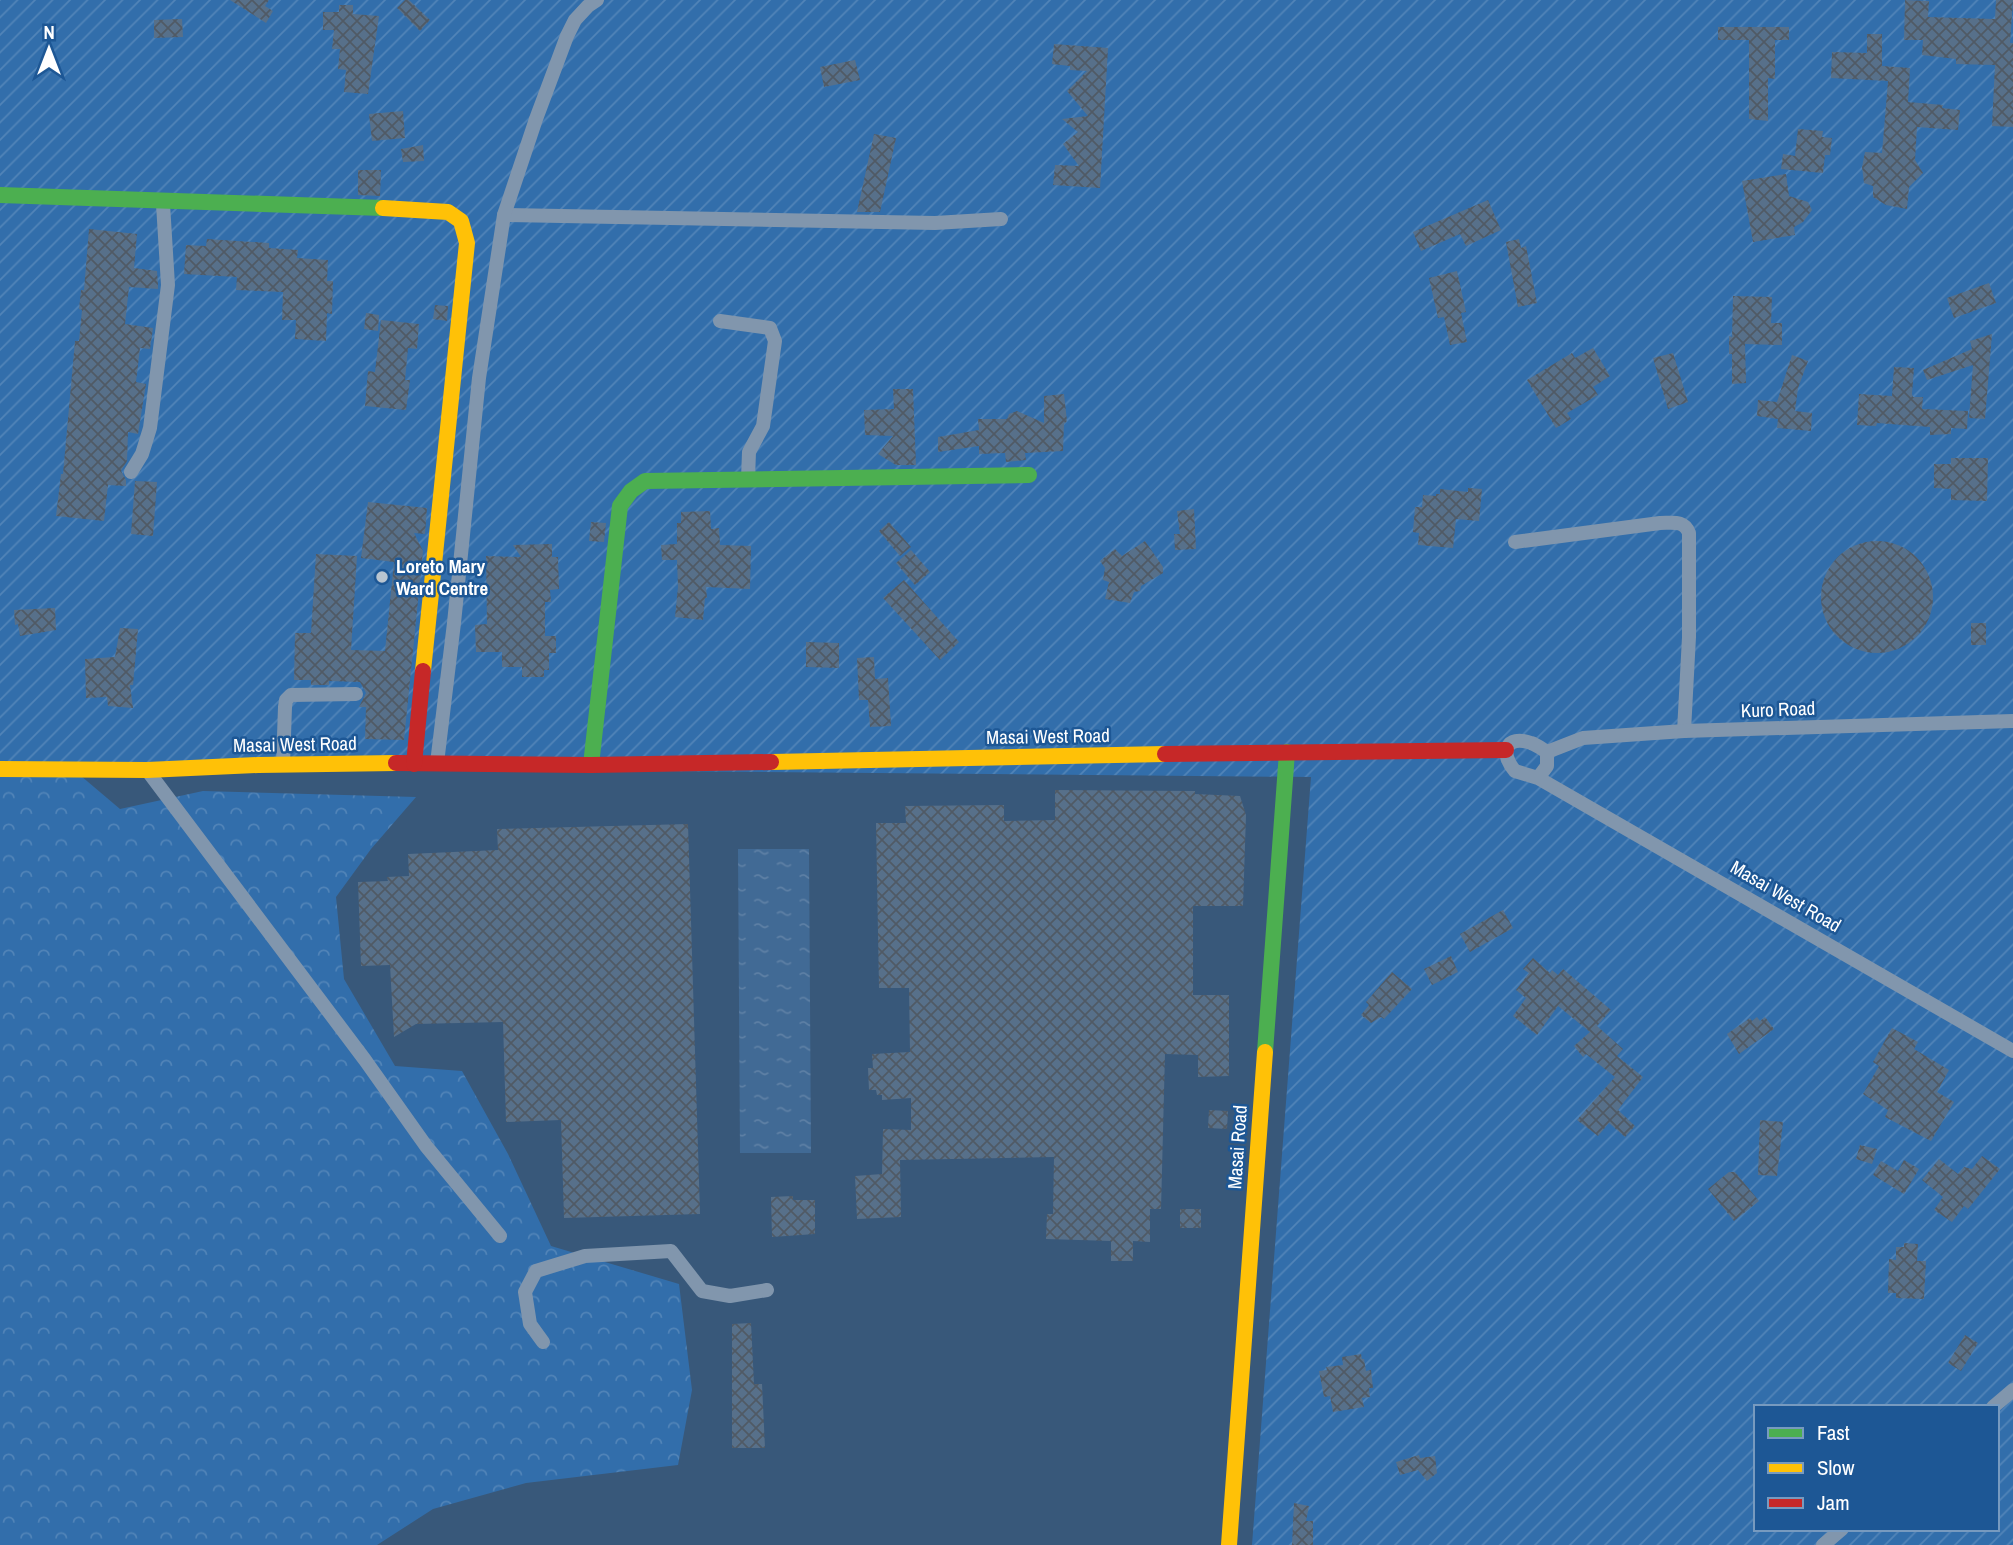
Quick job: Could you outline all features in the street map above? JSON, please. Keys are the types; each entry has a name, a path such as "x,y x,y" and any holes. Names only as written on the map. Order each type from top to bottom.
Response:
{"street":[{"path":"437,763 479,378 503,215 568,36 576,20 597,0"},
{"path":"0,195 163,204 216,203 441,210 456,214 464,222 467,243 414,764"},
{"path":"131,472 142,454 150,428 169,285 163,204"},
{"path":"503,215 935,222 1001,219"},
{"path":"720,321 770,328 775,341 763,426 748,452 748,479"},
{"path":"591,765 620,506 631,491 645,481 1029,475"},
{"path":"1515,542 1660,523 1681,523 1686,526 1689,533 1689,624 1684,731"},
{"path":"283,765 285,707 290,695 356,694"},
{"name":"Kuro Road","path":"1547,752 1583,738 1684,731 2013,721"},
{"path":"1520,741 1532,743 1547,752 1548,766 1538,778 1516,771 1507,762 1506,750 1510,744 1520,741"},
{"name":"Masai West Road","path":"0,769 147,770 437,763 591,765 1506,750"},
{"name":"Masai Road","path":"1230,1545 1287,752"},
{"path":"147,770 365,1060 426,1146 500,1236"},
{"name":"Masai West Road","path":"1538,778 2013,1051"},
{"path":"543,1342 530,1324 525,1292 536,1271 585,1256 671,1251 702,1291 730,1296 767,1290"},
{"path":"1995,1405 2013,1390"},
{"path":"1823,1545 1840,1531"}],"green space":[{"path":"0,0 2013,0 2013,1545 1252,1545 1311,777 0,765"},
{"path":"0,716 16,721 120,809 203,791 416,797 371,849 336,897 344,979 395,1066 462,1071 508,1154 551,1246 679,1284 692,1390 678,1465 526,1483 433,1509 377,1545 0,1545"}],"water":[{"path":"738,849 809,849 811,1153 740,1153"}],"building":[{"path":"230,0 269,0 265,6 273,11 266,23"},
{"path":"405,0 409,0 430,20 420,31 397,8"},
{"path":"1905,0 1929,1 1928,17 1995,19 1996,0 2013,0 2010,43 2013,43 2013,127 1992,126 1995,65 1956,64 1956,59 1922,55 1923,40 1904,40"},
{"path":"339,5 353,5 353,14 379,16 368,94 344,92 346,70 338,69 340,49 332,49 334,30 323,30 323,12 339,12"},
{"path":"182,19 183,37 154,38 154,20"},
{"path":"1718,27 1789,27 1789,40 1775,40 1775,79 1768,78 1768,121 1749,119 1749,40 1718,40"},
{"path":"1867,34 1882,34 1882,66 1910,68 1908,102 1943,105 1942,108 1960,110 1958,130 1917,127 1915,160 1923,173 1909,187 1907,209 1886,205 1873,197 1873,186 1864,183 1862,167 1865,152 1882,153 1888,81 1831,78 1832,52 1867,53"},
{"path":"1054,44 1108,48 1100,188 1053,185 1055,165 1079,166 1063,144 1078,132 1062,119 1088,116 1067,91 1087,71 1070,70 1070,66 1052,64"},
{"path":"855,60 860,80 824,87 820,67"},
{"path":"403,111 405,138 372,141 369,114"},
{"path":"1798,129 1823,131 1822,137 1832,138 1830,155 1825,155 1823,173 1781,169 1783,154 1795,156"},
{"path":"874,134 896,138 880,212 857,212"},
{"path":"423,145 424,161 403,162 401,149"},
{"path":"358,170 381,170 380,196 358,195"},
{"path":"1786,174 1789,196 1808,202 1812,210 1803,222 1794,227 1795,235 1753,242 1742,181"},
{"path":"1488,200 1501,230 1466,246 1460,234 1421,251 1413,232"},
{"path":"89,229 137,234 134,268 157,271 158,285 158,289 129,287 125,324 153,328 150,349 140,348 136,382 146,384 138,434 128,432 127,461 121,471 126,486 108,485 104,521 56,516 63,474 75,341 79,341 82,310 79,309 81,290 84,290"},
{"path":"207,239 269,243 269,248 298,250 297,258 328,260 327,281 333,281 332,314 327,313 326,341 295,339 296,320 282,320 283,292 236,290 237,277 184,274 186,245 206,246"},
{"path":"1519,239 1521,248 1526,246 1537,303 1518,307 1506,242"},
{"path":"1457,271 1466,312 1461,313 1467,342 1450,345 1444,317 1438,318 1429,278"},
{"path":"1989,283 1996,303 1954,318 1947,298"},
{"path":"1733,296 1772,297 1771,323 1782,323 1782,345 1745,344 1746,383 1732,384 1729,336 1732,337"},
{"path":"435,305 448,306 447,321 433,319"},
{"path":"366,313 379,315 378,331 364,329"},
{"path":"381,320 419,324 417,349 408,348 405,380 410,380 406,410 365,406 368,371 375,372"},
{"path":"1992,334 1985,419 1969,418 1973,365 1927,380 1923,370 1972,349 1970,341"},
{"path":"1593,348 1610,376 1593,387 1598,395 1567,413 1571,419 1556,428 1527,380 1572,353 1575,358"},
{"path":"1673,353 1688,402 1668,409 1653,358"},
{"path":"1792,355 1808,361 1798,388 1795,411 1812,413 1811,431 1777,428 1778,419 1757,416 1758,400 1777,402"},
{"path":"1894,367 1914,368 1912,394 1913,397 1923,397 1922,409 1968,411 1967,429 1951,428 1951,434 1930,435 1930,427 1877,423 1876,426 1857,425 1859,394 1892,396"},
{"path":"893,389 913,389 916,465 896,465 878,454 893,436 865,435 864,410 894,409"},
{"path":"1064,394 1067,421 1064,424 1063,451 1025,453 1026,460 1006,462 1005,453 979,454 979,446 938,452 938,437 979,430 978,419 1007,419 1009,414 1017,411 1044,423 1044,396"},
{"path":"1951,458 1988,458 1987,501 1951,500 1951,489 1934,488 1934,464 1951,464"},
{"path":"135,481 157,482 153,536 131,534"},
{"path":"1468,488 1482,489 1479,521 1456,519 1453,548 1418,545 1419,533 1413,532 1415,507 1422,507 1423,495 1436,496 1440,494 1440,489 1468,492"},
{"path":"368,502 427,508 425,534 414,533 423,551 404,740 365,739 366,707 359,707 366,693 360,682 329,681 329,685 311,685 311,680 294,680 295,633 311,633 316,554 357,556 351,650 385,651 394,562 361,558"},
{"path":"1194,509 1196,549 1175,550 1174,534 1180,534 1177,511"},
{"path":"710,511 711,529 719,528 720,545 751,546 750,589 706,587 703,620 675,617 677,560 662,560 661,545 677,544 677,523 681,523 681,512"},
{"path":"591,522 606,523 604,542 589,541"},
{"path":"889,522 911,547 900,556 879,531"},
{"path":"1145,541 1163,567 1163,573 1141,586 1140,591 1134,592 1130,603 1105,599 1109,582 1103,580 1105,568 1100,561 1115,549 1122,556"},
{"path":"1877,541 1898,545 1917,557 1929,576 1933,597 1929,618 1917,637 1898,649 1877,653 1856,649 1837,637 1825,618 1821,597 1825,576 1837,557 1856,545"},
{"path":"552,544 552,557 558,557 559,589 550,590 551,602 545,602 545,636 556,636 556,653 549,653 549,670 544,670 544,677 522,677 522,667 502,667 502,652 476,652 475,625 487,624 486,556 521,557 513,545"},
{"path":"911,550 930,572 915,585 896,563"},
{"path":"904,580 959,642 940,660 883,598"},
{"path":"55,608 56,630 20,636 18,624 15,625 14,610"},
{"path":"1971,623 1986,623 1986,645 1971,645"},
{"path":"120,628 138,629 133,685 130,685 133,708 108,706 107,697 86,698 85,659 115,657"},
{"path":"806,642 839,643 839,668 806,667"},
{"path":"874,657 875,679 888,678 891,726 870,727 868,700 859,700 857,658"},
{"path":"1055,790 1195,791 1195,794 1240,796 1246,815 1243,906 1193,906 1193,995 1229,995 1229,1076 1198,1077 1198,1055 1165,1054 1161,1209 1150,1209 1150,1242 1133,1241 1133,1261 1111,1261 1111,1241 1046,1239 1047,1214 1053,1214 1054,1157 900,1160 901,1217 857,1219 855,1176 882,1174 883,1129 911,1130 911,1098 882,1100 882,1095 877,1095 876,1090 869,1090 868,1068 873,1068 872,1054 910,1052 909,988 879,988 876,823 906,823 905,806 1004,805 1004,821 1055,820"},
{"path":"688,824 700,1214 564,1218 561,1120 506,1122 503,1022 416,1024 394,1037 390,965 361,966 358,882 388,881 387,877 409,876 408,854 498,850 497,829"},
{"path":"1503,910 1513,928 1470,952 1460,934"},
{"path":"1451,956 1458,972 1432,985 1424,969"},
{"path":"1533,958 1550,973 1552,970 1558,975 1563,969 1611,1010 1597,1026 1623,1049 1617,1056 1643,1077 1618,1110 1635,1126 1625,1137 1609,1123 1598,1136 1577,1120 1615,1077 1586,1054 1583,1057 1574,1046 1590,1032 1558,1006 1537,1035 1513,1016 1526,998 1516,990 1529,973 1523,969"},
{"path":"1392,972 1412,989 1384,1019 1381,1017 1371,1023 1361,1015 1369,1005 1366,1002"},
{"path":"1757,1017 1760,1021 1765,1017 1774,1029 1739,1054 1727,1034 1750,1018 1752,1021"},
{"path":"1892,1028 1918,1042 1914,1049 1949,1070 1937,1092 1954,1102 1931,1141 1885,1117 1888,1110 1863,1094 1879,1066 1873,1062"},
{"path":"1209,1110 1228,1111 1227,1129 1208,1128"},
{"path":"1760,1120 1783,1122 1777,1176 1758,1175"},
{"path":"1860,1145 1877,1149 1872,1164 1856,1159"},
{"path":"1982,1156 2000,1169 1968,1209 1964,1206 1952,1222 1934,1210 1943,1197 1922,1180 1939,1159 1958,1174 1964,1167 1972,1169"},
{"path":"1904,1160 1919,1169 1904,1194 1873,1175 1881,1161 1898,1171"},
{"path":"1729,1172 1735,1172 1759,1201 1734,1221 1708,1189"},
{"path":"793,1196 793,1200 815,1200 815,1234 772,1237 771,1197"},
{"path":"1180,1209 1201,1209 1201,1228 1180,1228"},
{"path":"1904,1243 1918,1244 1917,1261 1926,1261 1924,1299 1896,1298 1896,1293 1888,1293 1889,1259 1896,1260 1896,1247 1904,1247"},
{"path":"751,1323 754,1384 762,1384 765,1448 732,1448 732,1324"},
{"path":"1965,1335 1978,1343 1961,1371 1948,1363"},
{"path":"1361,1354 1366,1371 1371,1370 1373,1388 1369,1388 1370,1397 1362,1398 1364,1407 1333,1412 1330,1396 1324,1397 1319,1371 1327,1370 1326,1367 1343,1365 1342,1357"},
{"path":"1419,1455 1420,1458 1435,1456 1437,1473 1427,1481 1418,1470 1400,1475 1396,1462"},
{"path":"1294,1503 1309,1506 1306,1521 1313,1521 1313,1545 1292,1545"}],"traffic: fast":[{"path":"0,195 383,208"},
{"path":"591,765 620,506 631,491 645,481 1029,475"},
{"path":"1265,1052 1287,752"}],"traffic: slow":[{"path":"383,208 448,212 461,221 467,243 423,671"},
{"path":"771,762 1165,754"},
{"path":"0,769 147,770 396,763"},
{"path":"1229,1545 1265,1052"}],"traffic: jam":[{"path":"414,764 423,671"},
{"path":"1165,754 1506,750"},
{"path":"396,763 591,765 771,762"}],"place":[{"name":"Loreto Mary Ward Centre","path":"382,577"}]}
